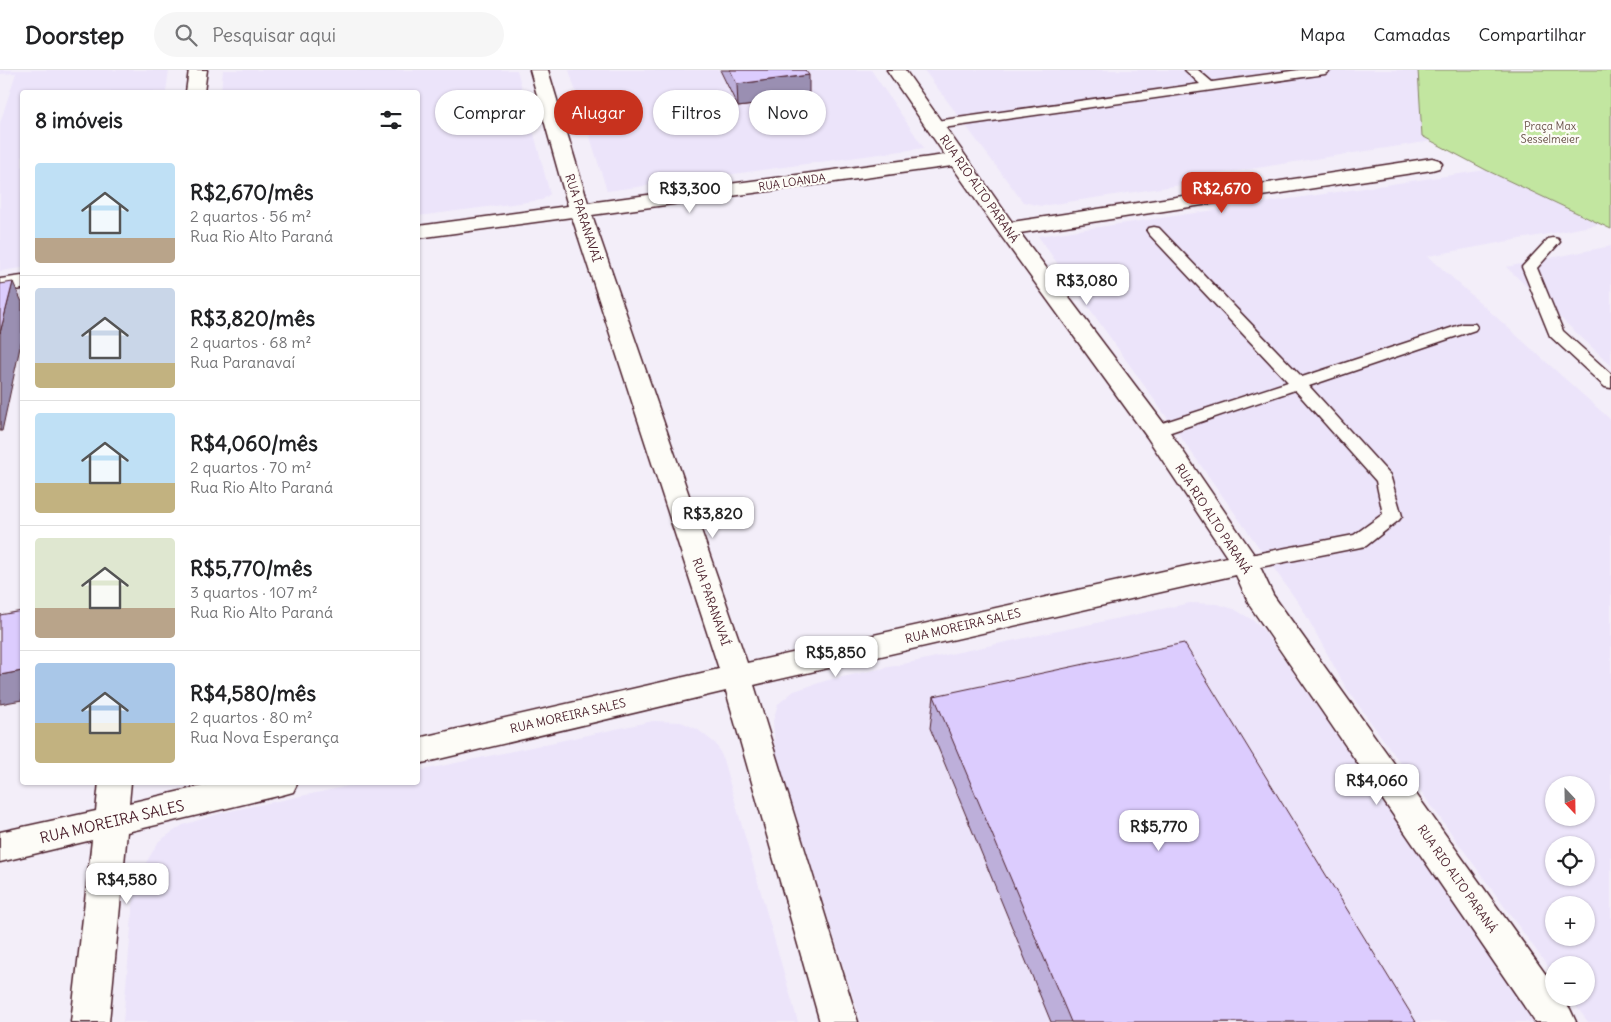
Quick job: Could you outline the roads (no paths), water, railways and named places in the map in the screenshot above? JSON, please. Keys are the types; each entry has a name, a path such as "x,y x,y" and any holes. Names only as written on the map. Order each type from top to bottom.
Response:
{"street":[{"path":"195,90 198,70"},
{"name":"RUA PARANAVAÍ","path":"539,70 580,211 736,677 839,1022"},
{"name":"RUA RIO ALTO PARANÁ","path":"896,70 936,125 1006,229 1156,431 1245,563 1260,599 1557,1022"},
{"name":"RUA LOANDA","path":"420,232 958,159"},
{"path":"1006,229 1432,164"},
{"path":"0,286 20,284"},
{"name":"RUA MOREIRA SALES","path":"420,751 736,677 1245,563"},
{"path":"90,1022 115,785"},
{"name":"RUA MOREIRA SALES","path":"0,847 269,785"}],"lane":[{"path":"1191,70 1210,86"},
{"path":"936,125 1325,70"},
{"path":"1154,231 1298,384 1384,479 1393,516 1359,541 1245,563"},
{"path":"1553,242 1529,267 1556,333 1611,383"},
{"path":"1156,431 1469,327"}],"park label":[{"name":"Praça Max Sesselmeier","path":"1550,132"}]}
